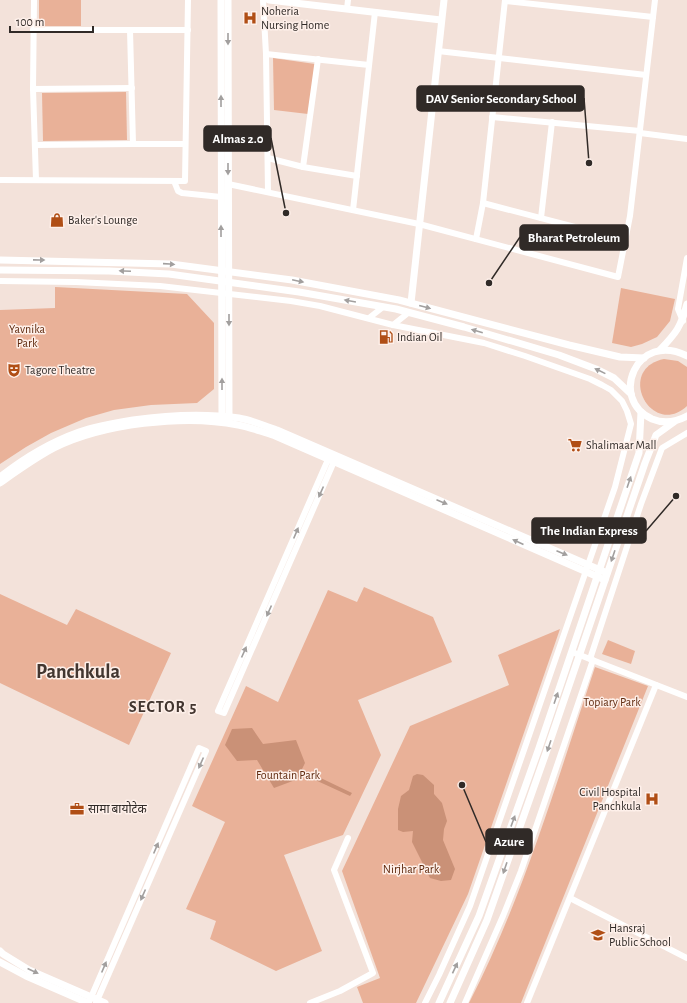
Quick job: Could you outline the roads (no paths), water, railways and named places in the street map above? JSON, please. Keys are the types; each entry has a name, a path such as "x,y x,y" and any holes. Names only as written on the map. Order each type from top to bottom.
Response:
{"street":[{"path":"34,0 33,30 36,180"},
{"path":"0,180 185,181 188,0"},
{"path":"221,0 221,197 225,271"},
{"path":"225,420 225,271 228,184 228,0"},
{"path":"263,0 266,54 268,192"},
{"path":"269,0 318,2 347,9 441,20"},
{"path":"347,9 348,0"},
{"path":"411,303 444,0"},
{"path":"476,239 483,203 505,0 560,8 653,17"},
{"path":"560,8 561,0"},
{"path":"228,184 420,224 618,277 630,216 655,0"},
{"path":"353,210 375,12"},
{"path":"33,30 188,30"},
{"path":"130,30 133,144"},
{"path":"438,51 646,75"},
{"path":"266,54 369,65"},
{"path":"303,167 318,59"},
{"path":"34,90 132,88"},
{"path":"492,117 552,122 687,139"},
{"path":"541,218 552,122"},
{"path":"35,145 185,144"},
{"path":"268,158 303,167 357,176"},
{"path":"174,181 178,191 182,193 221,197"},
{"path":"483,203 626,240"},
{"path":"683,321 678,309 687,258"},
{"path":"0,260 171,264 292,280 411,303 620,357 644,358"},
{"path":"0,270 116,271 169,274 300,292 383,307 464,327 559,355 596,369 614,378 631,394"},
{"path":"0,281 76,282 160,286 320,306 393,325 484,343 590,379 611,390 622,401 631,424 621,469 588,569 470,906 440,975 425,1003"},
{"path":"660,350 674,336 683,321 687,304"},
{"path":"369,318 383,307"},
{"path":"393,325 408,313"},
{"path":"674,422 656,421 641,412 631,394 630,384 632,374 637,366 651,353 660,350 670,350 687,356"},
{"path":"439,1003 479,916 572,652 639,453 641,412"},
{"path":"0,477 15,465 52,443 80,432 109,424 161,416 199,415 225,420"},
{"path":"450,1003 487,920 644,463 656,435 674,422 687,416"},
{"path":"0,483 17,470 54,448 82,437 109,429 161,422 240,419 277,430 332,457 588,569 597,577 605,580"},
{"path":"465,1003 521,871 641,504 662,448 687,433"},
{"path":"224,705 332,457"},
{"path":"612,496 623,499"},
{"path":"588,569 599,570 607,573"},
{"path":"572,652 687,697"},
{"path":"527,1003 656,685"},
{"path":"199,748 206,751 94,1002 199,748"},
{"path":"310,1003 340,991 373,973 334,870 348,838"},
{"path":"570,898 687,958"},
{"path":"0,951 30,970 94,1002"},
{"path":"0,962 26,976 94,1002"}],"place":[{"name":"Noheria Nursing Home","path":"250,18"},
{"name":"DAV Senior Secondary School","path":"589,163"},
{"name":"Almas 2.0","path":"286,213"},
{"name":"Baker's Lounge","path":"57,220"},
{"name":"Bharat Petroleum","path":"489,283"},
{"name":"Indian Oil","path":"386,337"},
{"name":"Tagore Theatre","path":"14,370"},
{"name":"Shalimaar Mall","path":"575,445"},
{"name":"The Indian Express","path":"676,496"},
{"name":"Azure","path":"462,785"},
{"name":"Civil Hospital Panchkula","path":"652,799"},
{"name":"सामा बायोटेक","path":"77,809"},
{"name":"Hansraj Public School","path":"598,935"}],"district":[{"name":"Panchkula","path":"78,671"},
{"name":"SECTOR 5","path":"163,706"}],"park label":[{"name":"Yavnika Park","path":"27,336"},
{"name":"Topiary Park","path":"612,702"},
{"name":"Fountain Park","path":"288,775"},
{"name":"Nirjhar Park","path":"411,869"}]}
